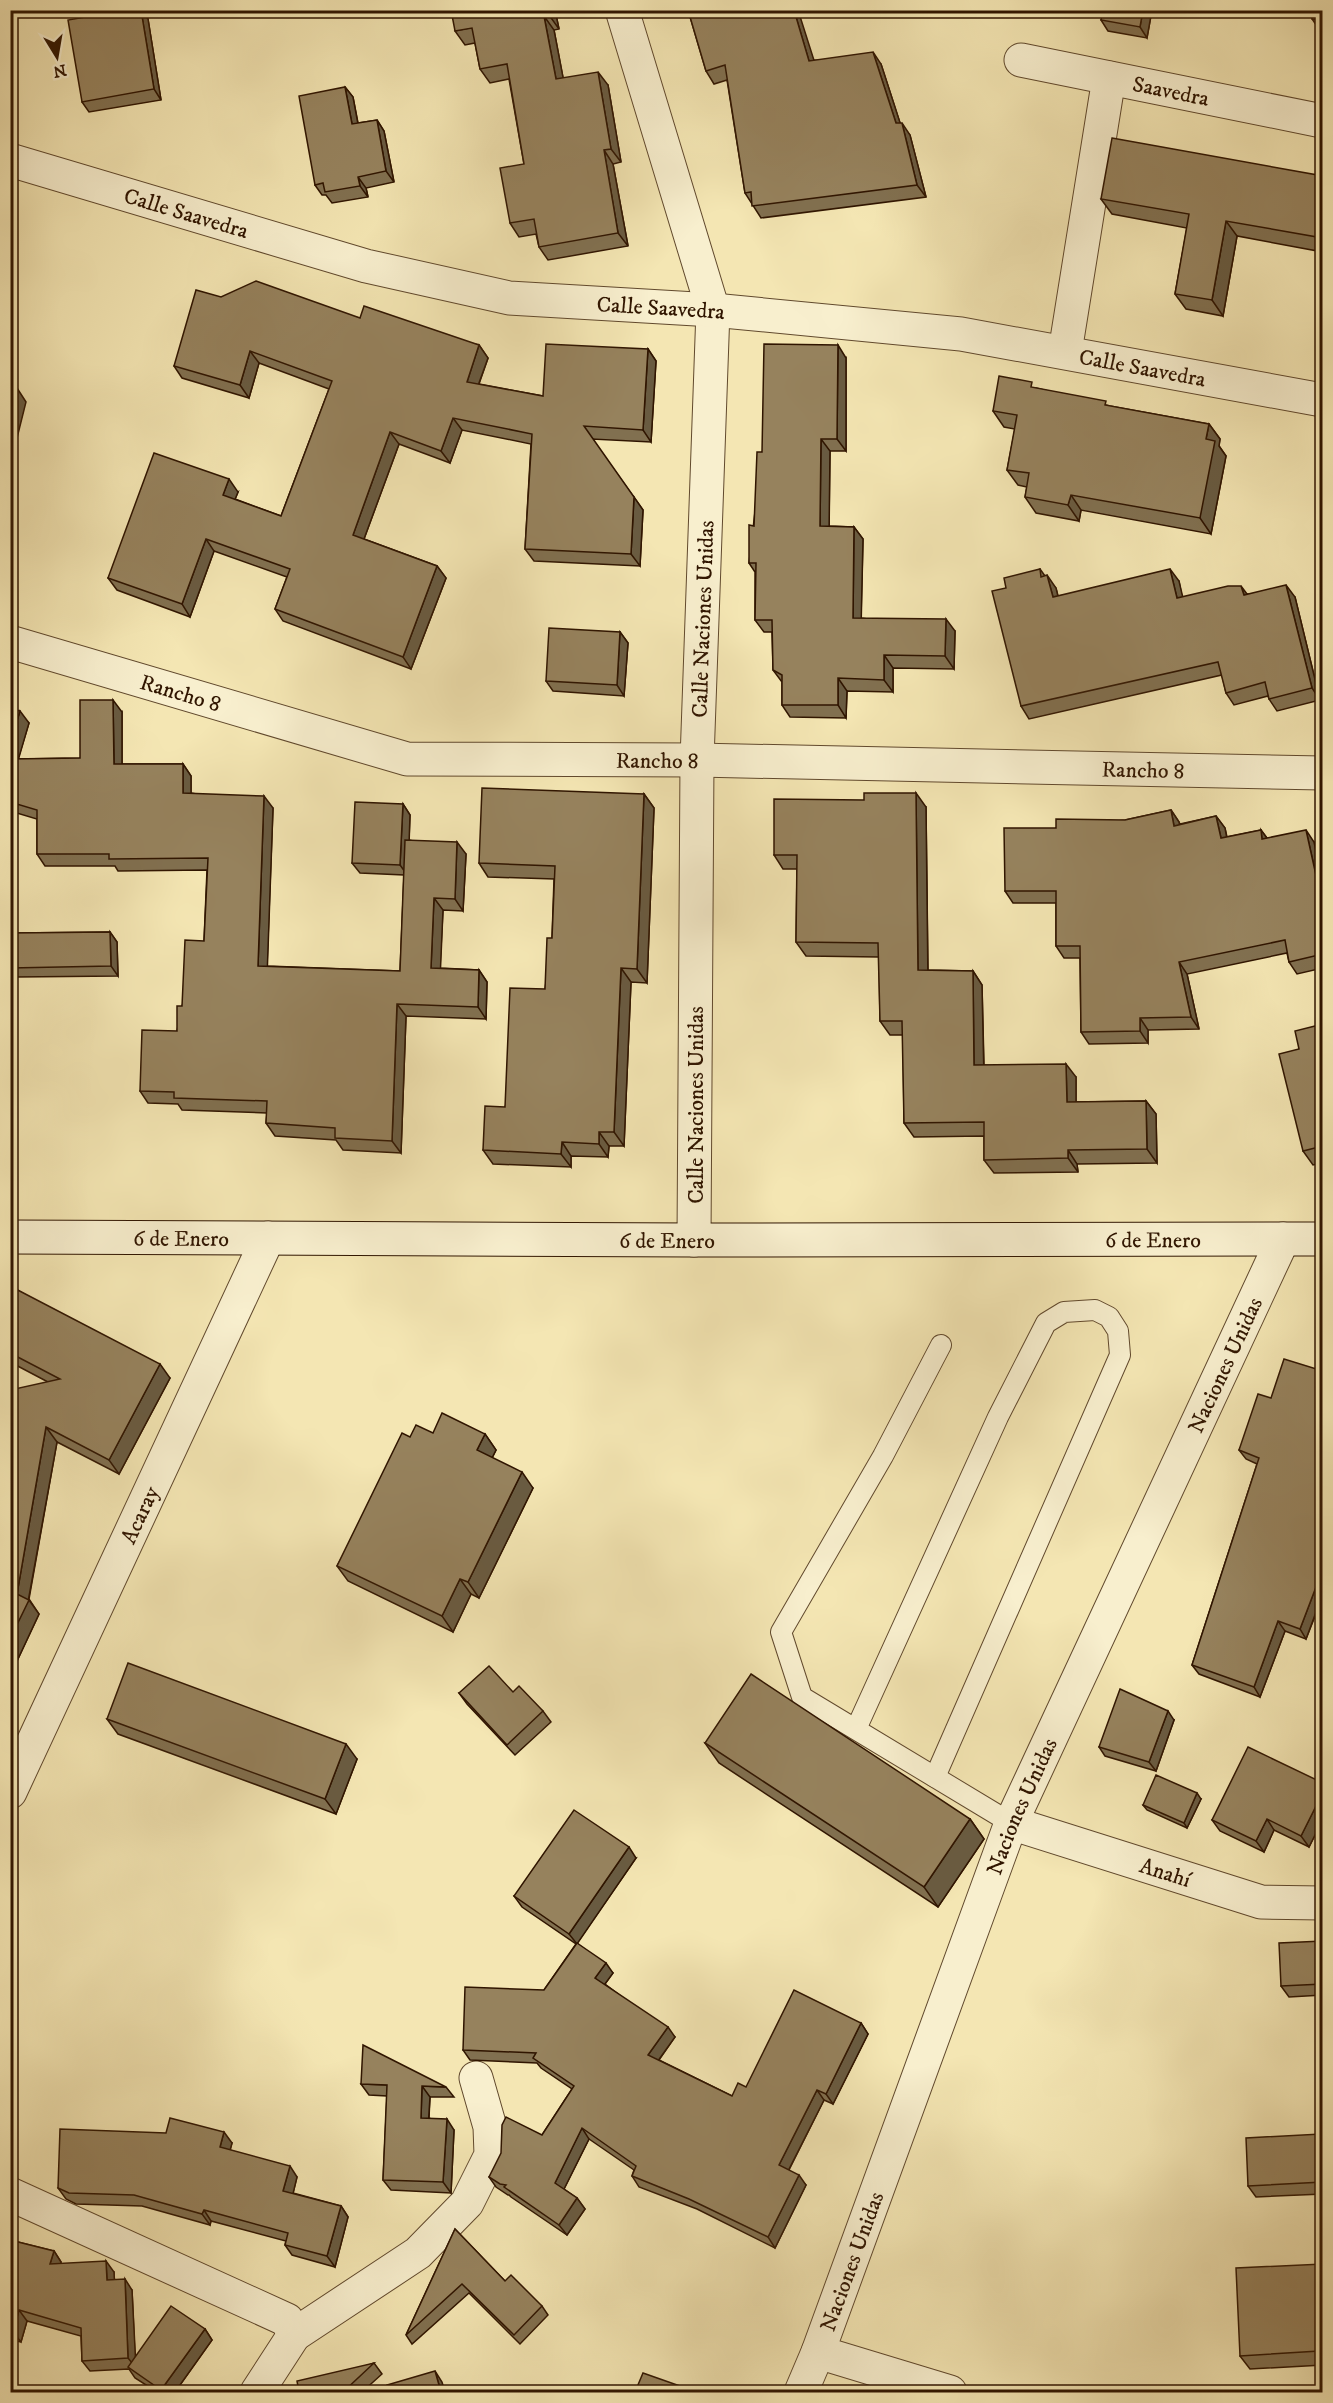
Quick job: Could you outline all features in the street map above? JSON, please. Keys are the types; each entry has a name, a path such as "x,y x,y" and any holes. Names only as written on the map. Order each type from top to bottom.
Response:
{"street":[{"name":"Calle Naciones Unidas","path":"622,10 713,310 697,760 694,1240"},
{"name":"Saavedra","path":"1021,60 1323,121"},
{"path":"1065,352 1109,78"},
{"name":"Calle Saavedra","path":"10,160 366,266 509,298 713,310 961,334 1323,400"},
{"name":"Rancho 8","path":"10,642 407,759 697,760 1323,773"},
{"name":"6 de Enero","path":"10,1237 694,1240 1323,1239"},
{"name":"Acaray","path":"10,1792 267,1238"},
{"name":"Naciones Unidas","path":"801,2392 818,2352 1011,1823 1283,1239"},
{"name":"Anahí","path":"1011,1823 1261,1902 1323,1903"},
{"path":"257,2392 294,2335 418,2253 467,2203 491,2156 490,2127 476,2078"},
{"path":"10,2194 287,2320 294,2335"},
{"path":"818,2352 950,2392"}],"lane":[{"path":"856,1730 998,1417 1046,1323 1064,1312 1095,1310 1109,1317 1118,1331 1120,1355 935,1777"},
{"path":"941,1345 883,1456 781,1632 802,1697 1011,1823"}],"building":[{"path":"125,10 141,10 154,89 82,102 68,20"},
{"path":"451,10 548,10 549,15 544,16 556,79 598,72 611,149 604,150 618,233 539,247 534,219 510,223 500,168 524,164 507,64 480,69 472,28 455,31"},
{"path":"688,10 794,10 809,61 873,52 896,123 902,123 917,185 752,206 751,192 745,193 725,65 706,71"},
{"path":"1103,10 1143,10 1140,27 1101,20"},
{"path":"1313,10 1323,10 1323,21 1312,19"},
{"path":"345,87 352,124 377,120 386,171 358,177 360,186 325,192 323,183 315,185 299,96"},
{"path":"1112,138 1323,176 1323,238 1226,221 1212,300 1175,294 1189,214 1101,199"},
{"path":"1323,266 1323,303 1316,302"},
{"path":"256,281 360,318 364,306 479,345 467,382 543,396 546,344 648,349 643,430 584,426 634,497 631,554 525,549 532,434 453,418 441,451 390,432 353,535 437,566 403,657 275,609 290,569 206,539 182,604 108,578 154,453 229,479 223,495 281,516 332,381 250,351 240,385 174,366 196,290 221,297"},
{"path":"764,344 838,345 837,439 821,439 820,526 854,527 853,618 946,619 945,656 884,655 884,680 838,678 838,705 782,705 782,675 773,670 772,620 755,620 756,563 749,563 749,525 754,526 757,452 762,452"},
{"path":"999,376 1032,382 1031,387 1106,401 1105,405 1209,424 1206,439 1215,441 1200,518 1071,495 1068,505 1025,497 1029,473 1007,470 1017,415 993,411"},
{"path":"10,387 17,388 10,415"},
{"path":"1040,569 1041,577 1047,575 1053,597 1170,569 1177,598 1228,586 1241,586 1244,595 1286,585 1312,688 1269,699 1265,682 1226,693 1218,662 1021,706 992,591 1006,588 1004,578"},
{"path":"549,628 620,632 617,685 546,681"},
{"path":"1323,661 1323,690 1318,689"},
{"path":"80,700 113,700 114,764 183,764 183,793 264,796 258,966 400,971 405,840 457,842 455,899 434,898 431,968 479,970 478,1007 397,1004 392,1141 335,1138 335,1128 266,1123 267,1101 174,1098 174,1092 140,1091 142,1030 177,1031 177,1006 182,1006 185,940 204,941 208,858 109,859 109,854 37,854 37,810 10,802 10,759 80,758"},
{"path":"10,708 20,711 10,744"},
{"path":"482,788 644,794 637,969 621,968 614,1132 599,1132 599,1144 562,1142 561,1154 483,1150 485,1106 505,1107 510,988 545,989 547,938 552,938 555,866 479,863"},
{"path":"864,793 916,793 918,970 973,971 974,1065 1066,1064 1067,1102 1146,1101 1147,1149 1068,1150 1068,1158 984,1160 984,1122 904,1123 902,1021 880,1021 878,943 796,942 797,855 774,855 774,799 864,800"},
{"path":"355,802 403,804 400,865 352,863"},
{"path":"1171,810 1174,826 1216,816 1221,838 1261,830 1262,839 1306,830 1323,907 1323,954 1289,962 1285,940 1179,962 1191,1017 1140,1018 1140,1031 1081,1032 1080,946 1056,946 1056,891 1005,891 1004,828 1056,828 1056,819 1125,820"},
{"path":"110,932 111,966 10,968 10,933"},
{"path":"1323,1024 1323,1146 1303,1151 1279,1054 1299,1049 1295,1031"},
{"path":"10,1286 160,1364 109,1460 46,1427 17,1594 29,1600 10,1639 10,1390 60,1379 10,1353"},
{"path":"1284,1359 1323,1371 1323,1429 1317,1448 1323,1450 1323,1589 1316,1587 1300,1629 1278,1621 1254,1687 1192,1665 1259,1458 1239,1450 1258,1394 1271,1398"},
{"path":"442,1413 485,1434 477,1450 522,1472 468,1582 460,1579 442,1616 337,1566 402,1433 410,1437 416,1425 433,1433"},
{"path":"128,1663 346,1744 325,1799 107,1719"},
{"path":"489,1666 513,1692 519,1686 543,1711 507,1745 459,1693"},
{"path":"751,1674 970,1819 924,1887 705,1743"},
{"path":"1120,1689 1168,1711 1149,1762 1099,1747"},
{"path":"1248,1747 1323,1783 1323,1792 1301,1836 1267,1819 1256,1841 1212,1820"},
{"path":"1156,1775 1197,1793 1184,1823 1143,1805"},
{"path":"574,1810 629,1847 569,1934 514,1896"},
{"path":"1323,1941 1323,1984 1281,1986 1279,1943"},
{"path":"577,1943 606,1963 595,1978 668,2027 648,2055 732,2096 738,2083 746,2087 794,1990 861,2023 826,2094 817,2090 779,2165 799,2175 768,2237 689,2199 632,2176 636,2166 582,2128 555,2183 577,2198 559,2225 504,2187 506,2185 489,2177 501,2153 502,2125 506,2117 542,2135 574,2086 533,2058 536,2053 463,2050 465,1987 544,1990"},
{"path":"363,2045 446,2087 422,2086 421,2118 447,2119 443,2182 383,2180 387,2085 361,2084"},
{"path":"170,2118 224,2132 220,2147 290,2166 283,2191 341,2206 327,2256 285,2245 288,2233 204,2210 202,2214 134,2195 69,2193 58,2188 60,2129 166,2133"},
{"path":"1321,2134 1323,2182 1248,2186 1246,2138"},
{"path":"455,2229 505,2281 511,2275 542,2306 514,2335 462,2284 406,2335"},
{"path":"10,2240 54,2251 50,2264 106,2261 107,2280 125,2279 128,2358 82,2361 81,2328 19,2310 13,2332 10,2331"},
{"path":"1323,2264 1323,2324 1318,2324 1319,2351 1240,2356 1236,2268"},
{"path":"171,2306 205,2329 161,2390 128,2367"},
{"path":"374,2363 343,2392 299,2392 297,2381"},
{"path":"435,2371 441,2392 389,2392 387,2385"},
{"path":"643,2373 697,2392 635,2392"}]}
